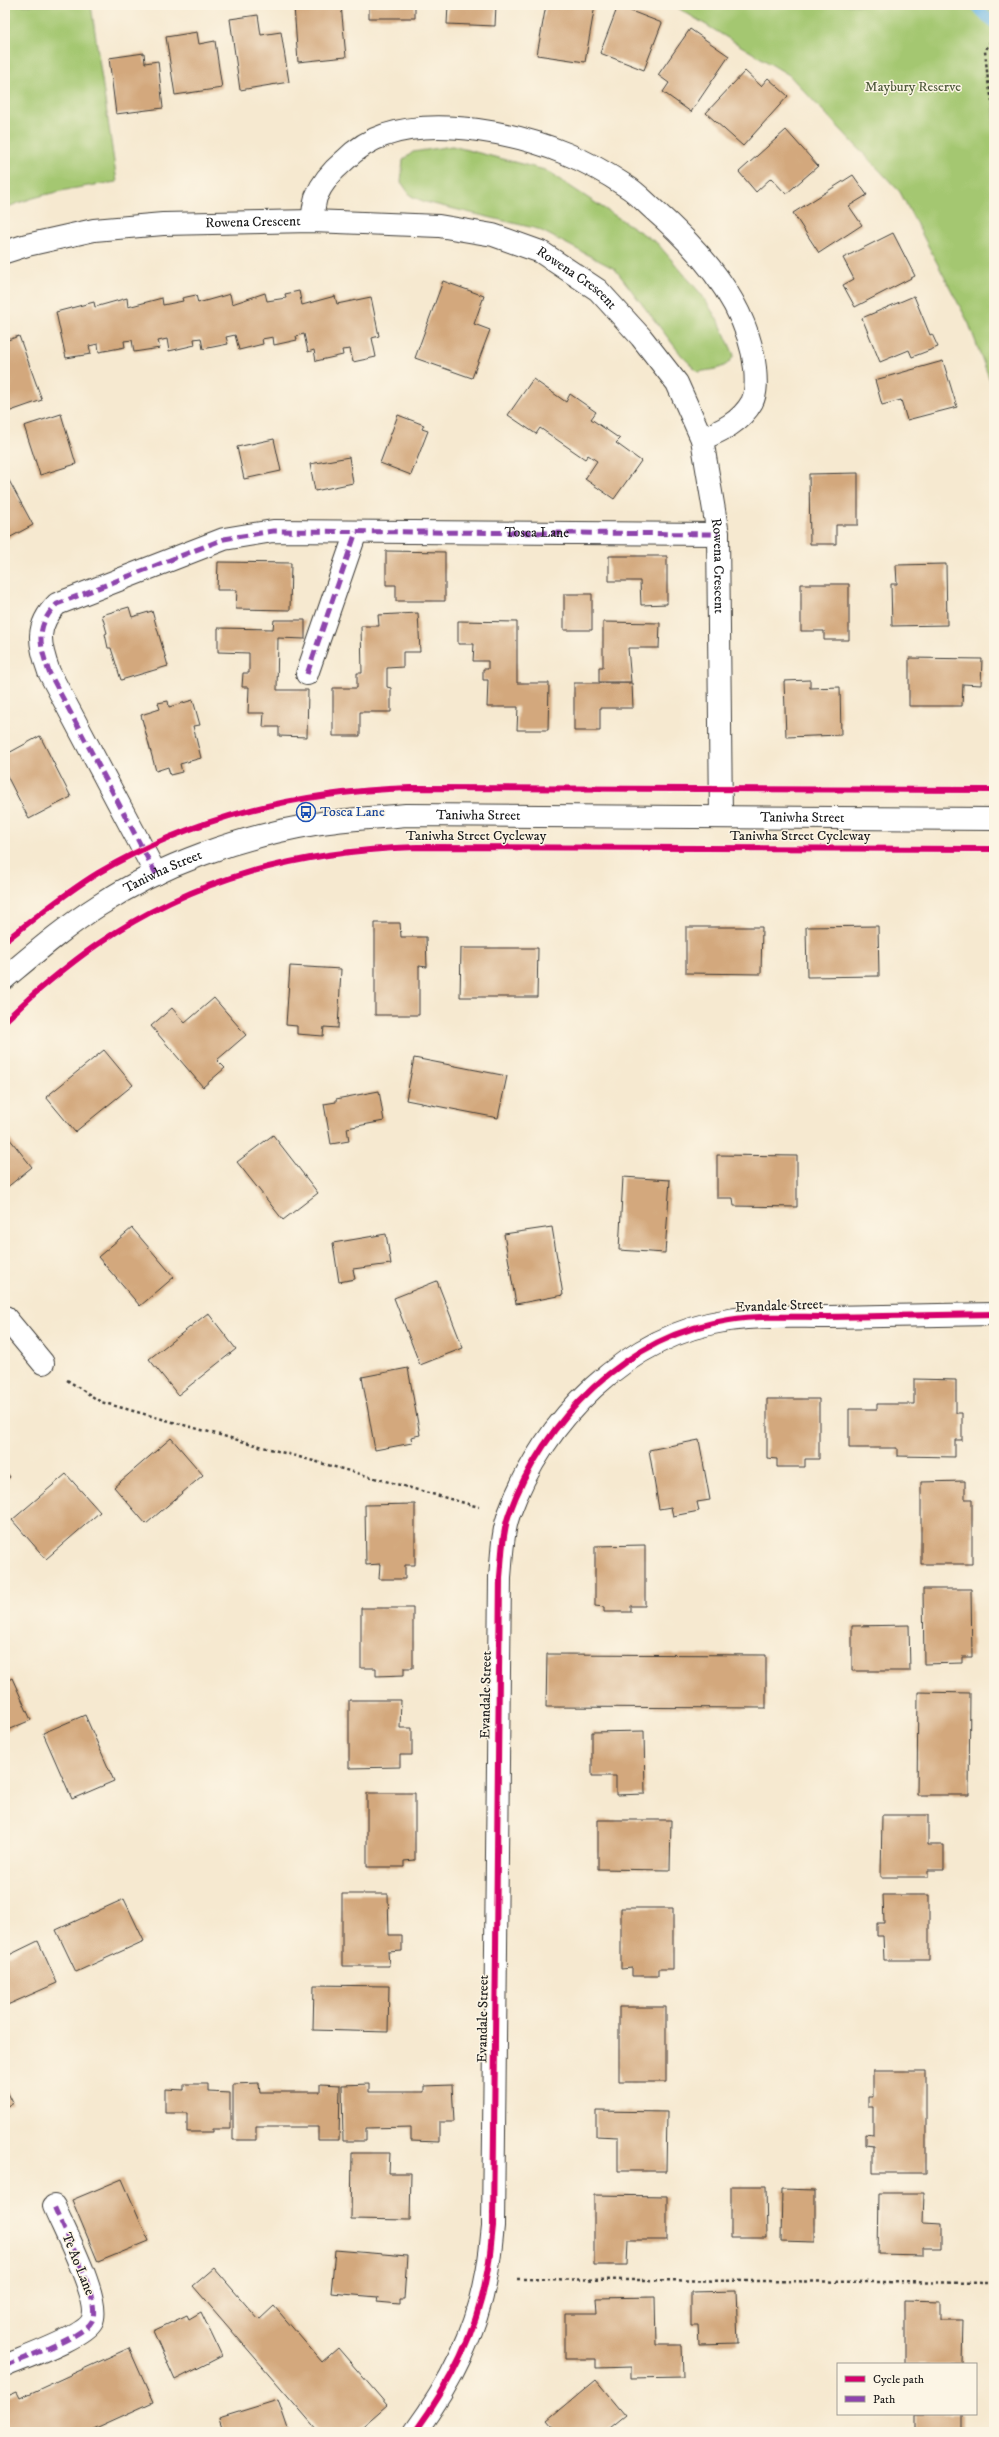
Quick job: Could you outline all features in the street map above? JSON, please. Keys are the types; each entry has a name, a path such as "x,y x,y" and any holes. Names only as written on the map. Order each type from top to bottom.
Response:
{"street":[{"path":"312,221 316,198 330,174 357,149 384,135 419,128 458,128 529,141 568,154 628,187 667,221 700,255 720,282 737,311 749,339 756,382 752,402 739,418 723,430 702,439"},
{"name":"Rowena Crescent","path":"5,252 27,245 94,230 163,224 312,221 439,226 493,235 541,252 598,290 641,337 677,383 702,439 718,534 721,817"},
{"name":"Tosca Lane","path":"156,874 49,672 40,644 44,620 57,604 68,598 224,539 273,531 718,534"},
{"path":"306,674 356,532"},
{"name":"Taniwha Street","path":"5,978 49,941 99,905 156,874 207,852 261,836 323,823 406,815 994,819"},
{"name":"Evandale Street","path":"415,2432 452,2376 470,2332 486,2278 493,2226 500,1577 509,1515 526,1474 563,1418 595,1385 659,1343 701,1327 729,1320 768,1317 994,1314"},
{"path":"5,1317 43,1363"},
{"name":"Te Ao Lane","path":"5,2366 79,2334 92,2322 94,2308 91,2291 54,2206"}],"path":[{"path":"994,36 985,51 987,75 994,110"},
{"path":"43,1363 101,1402 509,1515"},
{"path":"486,2278 994,2283"}],"green space":[{"path":"5,5 91,5 117,182 60,191 32,198 5,208"},
{"name":"Maybury Reserve","path":"673,5 994,5 994,391 969,324 900,192 789,75"},
{"path":"452,146 545,170 657,243 702,295 720,324 734,355 728,364 719,368 698,372 682,356 615,269 538,229 425,202 411,196 401,182 403,160 413,152"}],"building":[{"path":"341,5 346,57 298,62 294,6"},
{"path":"369,5 415,5 415,18 369,18"},
{"path":"448,5 496,5 495,26 447,24"},
{"path":"546,5 595,5 585,62 537,55"},
{"path":"618,6 662,23 644,70 600,53"},
{"path":"258,15 261,35 281,32 289,82 240,90 230,19"},
{"path":"690,29 729,56 691,112 663,92 669,83 658,75"},
{"path":"197,32 199,44 215,41 222,88 175,95 166,37"},
{"path":"144,53 145,63 158,61 163,108 116,114 109,58"},
{"path":"745,71 761,86 768,78 788,96 743,146 706,113"},
{"path":"786,130 818,166 786,194 771,178 756,192 739,172"},
{"path":"853,175 867,195 849,206 862,225 819,253 793,213"},
{"path":"893,233 915,276 855,307 843,285 854,279 843,258"},
{"path":"443,281 484,296 474,324 490,330 472,378 415,358"},
{"path":"299,291 302,305 335,296 337,304 371,297 379,336 372,338 376,357 353,362 350,349 342,350 343,355 316,361 314,350 308,352 304,334 296,336 297,340 274,345 273,337 262,339 263,344 239,350 235,335 226,337 228,344 203,349 201,338 194,339 195,345 169,351 167,339 158,341 160,348 134,352 132,340 124,341 125,347 99,352 98,344 89,346 91,354 66,358 56,312 94,302 95,307 127,298 128,307 162,298 163,305 183,301 182,298 196,295 198,303 230,294 232,304 265,293 267,301 286,298 285,294"},
{"path":"914,296 930,335 932,334 938,347 912,357 909,350 880,362 862,318"},
{"path":"19,336 42,400 5,413 5,341"},
{"path":"943,361 957,407 907,420 901,400 882,405 875,380"},
{"path":"533,379 566,402 570,394 596,412 591,419 620,439 616,443 641,461 614,499 585,479 597,461 588,455 585,459 540,428 536,434 508,415"},
{"path":"61,414 76,464 40,475 24,426"},
{"path":"398,415 424,425 422,429 428,431 411,475 380,463"},
{"path":"274,439 281,471 244,479 237,447"},
{"path":"349,457 353,483 315,491 310,464"},
{"path":"5,473 33,525 5,540"},
{"path":"858,473 858,525 836,525 836,544 810,544 809,474"},
{"path":"386,551 445,552 445,601 396,601 396,585 386,585"},
{"path":"609,556 667,556 667,604 641,605 640,581 609,581"},
{"path":"218,562 291,563 290,610 236,609 237,590 217,590"},
{"path":"946,564 947,625 892,626 891,584 897,584 896,565"},
{"path":"801,584 849,584 849,640 824,640 824,631 801,631"},
{"path":"564,594 592,594 592,630 564,630"},
{"path":"129,607 132,617 152,611 168,666 121,680 111,648 108,648 105,634 107,633 102,615"},
{"path":"418,613 420,652 403,652 403,667 387,668 387,687 391,688 391,712 360,712 360,736 333,736 333,688 357,688 357,673 362,673 361,626 379,626 378,615"},
{"path":"274,620 305,620 305,639 278,638 277,690 308,690 307,737 279,736 279,727 263,727 264,713 248,713 249,687 242,687 243,673 249,673 249,653 218,652 218,628 273,629"},
{"path":"458,621 517,622 517,683 549,683 548,730 517,730 518,707 487,707 488,680 483,680 483,669 488,669 488,661 473,661 474,644 458,644"},
{"path":"603,622 660,623 659,648 628,648 631,682 599,682 599,667 603,667"},
{"path":"909,658 982,659 981,685 963,684 962,706 909,706"},
{"path":"810,680 810,688 840,687 841,735 786,737 784,681"},
{"path":"574,683 632,683 633,708 600,708 600,731 574,731"},
{"path":"193,700 200,725 193,726 201,758 180,764 182,772 170,775 168,767 156,771 141,715 160,709 158,703 168,701 169,707"},
{"path":"40,736 71,797 29,819 5,772 5,755"},
{"path":"375,923 400,923 401,937 426,937 427,967 419,966 419,1015 375,1015"},
{"path":"878,926 879,976 807,977 806,927"},
{"path":"686,927 762,927 761,974 686,973"},
{"path":"461,948 538,948 537,997 460,997"},
{"path":"290,966 341,969 338,1028 324,1027 323,1036 297,1034 297,1026 286,1025"},
{"path":"214,998 246,1035 217,1060 225,1068 203,1087 151,1026 172,1008 185,1023"},
{"path":"104,1050 133,1085 75,1132 46,1097"},
{"path":"414,1058 507,1076 498,1118 406,1100"},
{"path":"379,1091 384,1121 347,1128 349,1141 331,1144 324,1104 336,1102 336,1099"},
{"path":"5,1133 32,1167 5,1189"},
{"path":"273,1135 318,1193 283,1220 237,1162"},
{"path":"717,1155 797,1156 797,1207 734,1206 733,1198 717,1198"},
{"path":"623,1177 670,1180 665,1253 619,1250"},
{"path":"552,1227 563,1295 516,1304 504,1234"},
{"path":"132,1228 174,1277 140,1306 98,1257"},
{"path":"386,1234 391,1264 353,1269 355,1279 339,1282 333,1243"},
{"path":"437,1281 463,1348 420,1365 394,1298"},
{"path":"208,1313 236,1349 178,1395 149,1359"},
{"path":"408,1368 420,1435 411,1437 412,1443 375,1450 362,1377"},
{"path":"914,1379 956,1380 956,1413 962,1413 962,1440 955,1440 955,1457 897,1456 897,1448 849,1448 849,1409 877,1409 877,1404 914,1404"},
{"path":"767,1399 819,1399 819,1459 805,1459 805,1467 777,1467 777,1459 767,1458"},
{"path":"171,1438 203,1475 146,1524 114,1487"},
{"path":"699,1440 710,1500 697,1502 699,1511 673,1516 671,1507 659,1509 649,1450"},
{"path":"5,1470 10,1477 5,1481"},
{"path":"66,1474 100,1512 46,1559 12,1520"},
{"path":"965,1481 965,1499 972,1499 972,1564 921,1564 921,1482"},
{"path":"415,1504 415,1565 405,1565 405,1579 379,1579 380,1564 366,1565 365,1505"},
{"path":"645,1545 645,1606 631,1606 631,1612 604,1612 604,1607 595,1606 595,1546"},
{"path":"923,1589 971,1589 972,1657 962,1657 962,1663 924,1664"},
{"path":"361,1608 413,1608 413,1668 404,1668 404,1675 376,1676 376,1668 361,1668"},
{"path":"909,1625 910,1671 852,1671 852,1626"},
{"path":"547,1654 766,1655 766,1708 546,1707"},
{"path":"12,1678 31,1720 5,1731 5,1682"},
{"path":"918,1692 970,1693 969,1795 917,1795"},
{"path":"349,1700 401,1700 400,1728 412,1728 412,1755 400,1755 400,1767 349,1768"},
{"path":"85,1715 114,1781 72,1799 43,1733"},
{"path":"644,1731 645,1794 616,1795 616,1776 592,1776 592,1732"},
{"path":"367,1793 415,1793 415,1860 404,1861 404,1867 367,1867"},
{"path":"882,1815 928,1815 928,1845 944,1845 944,1870 928,1870 928,1877 881,1877"},
{"path":"598,1820 671,1820 670,1870 598,1869"},
{"path":"342,1894 388,1894 389,1935 402,1935 402,1951 388,1952 389,1966 342,1966"},
{"path":"883,1895 929,1895 929,1960 884,1960 883,1936 877,1936 877,1923 884,1923"},
{"path":"124,1899 144,1941 76,1972 56,1930"},
{"path":"621,1908 673,1908 673,1969 658,1969 658,1976 632,1976 632,1968 621,1969"},
{"path":"38,1941 57,1983 5,2006 5,1957"},
{"path":"314,1985 389,1986 388,2032 313,2030"},
{"path":"619,2007 666,2007 666,2082 619,2082"},
{"path":"873,2071 926,2071 926,2173 873,2173 873,2146 865,2145 865,2134 873,2135 873,2107 868,2107 868,2097 873,2097"},
{"path":"259,2083 260,2092 320,2092 320,2084 340,2085 339,2140 318,2140 318,2127 256,2127 256,2140 233,2140 233,2084"},
{"path":"184,2084 208,2084 208,2092 230,2093 230,2129 213,2129 213,2132 187,2132 187,2113 165,2113 165,2089 184,2090"},
{"path":"369,2084 369,2092 424,2092 424,2086 452,2085 454,2122 439,2122 439,2142 411,2141 411,2127 366,2128 366,2141 343,2141 342,2085"},
{"path":"5,2087 13,2103 5,2107"},
{"path":"596,2111 667,2112 666,2171 618,2171 618,2137 596,2136"},
{"path":"352,2153 390,2153 389,2173 411,2173 410,2220 351,2219"},
{"path":"122,2179 149,2241 98,2262 72,2200"},
{"path":"731,2186 766,2186 767,2238 731,2238"},
{"path":"782,2189 815,2190 815,2242 781,2241"},
{"path":"879,2193 924,2193 923,2223 942,2224 942,2248 923,2248 923,2255 878,2254"},
{"path":"594,2195 667,2196 667,2240 628,2240 627,2265 594,2265"},
{"path":"335,2250 407,2256 404,2299 400,2299 400,2304 377,2302 378,2297 331,2293"},
{"path":"214,2268 259,2320 274,2306 322,2362 338,2348 387,2405 356,2432 319,2432 193,2286"},
{"path":"736,2291 738,2343 699,2344 698,2326 691,2326 691,2292"},
{"path":"655,2297 656,2345 682,2345 683,2377 631,2378 631,2367 596,2368 596,2359 565,2359 565,2313 597,2313 596,2298"},
{"path":"905,2300 940,2301 940,2320 963,2320 962,2363 905,2363"},
{"path":"201,2312 222,2356 175,2380 153,2331 187,2315 189,2319"},
{"path":"129,2348 153,2402 87,2432 5,2432 5,2397 17,2392 20,2398"},
{"path":"596,2380 625,2415 604,2432 558,2432 548,2420"},
{"path":"278,2400 289,2432 216,2432 223,2430 219,2418"},
{"path":"916,2415 963,2415 963,2432 916,2432"}],"waterway":[{"path":"976,5 986,17 994,23"}],"marked path":[{"path":"156,874 49,672 43,653 41,636 45,620 57,604 224,539 273,531 718,534"},
{"path":"307,674 356,532"},
{"path":"5,2366 78,2334 92,2321 94,2311 87,2282 54,2206"}],"cycle path":[{"path":"5,941 62,897 98,873 135,853 172,836 210,822 248,811 328,795 368,790 410,788 994,790"},
{"name":"Taniwha Street Cycleway","path":"5,1021 30,997 65,968 98,944 135,921 172,901 211,885 250,872 332,854 417,847 994,849"},
{"path":"415,2432 439,2397 468,2339 481,2299 487,2272 493,2226 500,1577 505,1529 509,1514 524,1479 543,1446 567,1415 594,1387 624,1363 656,1343 692,1329 729,1320 753,1317 994,1314"}],"place":[{"name":"Tosca Lane","path":"306,812"}]}
